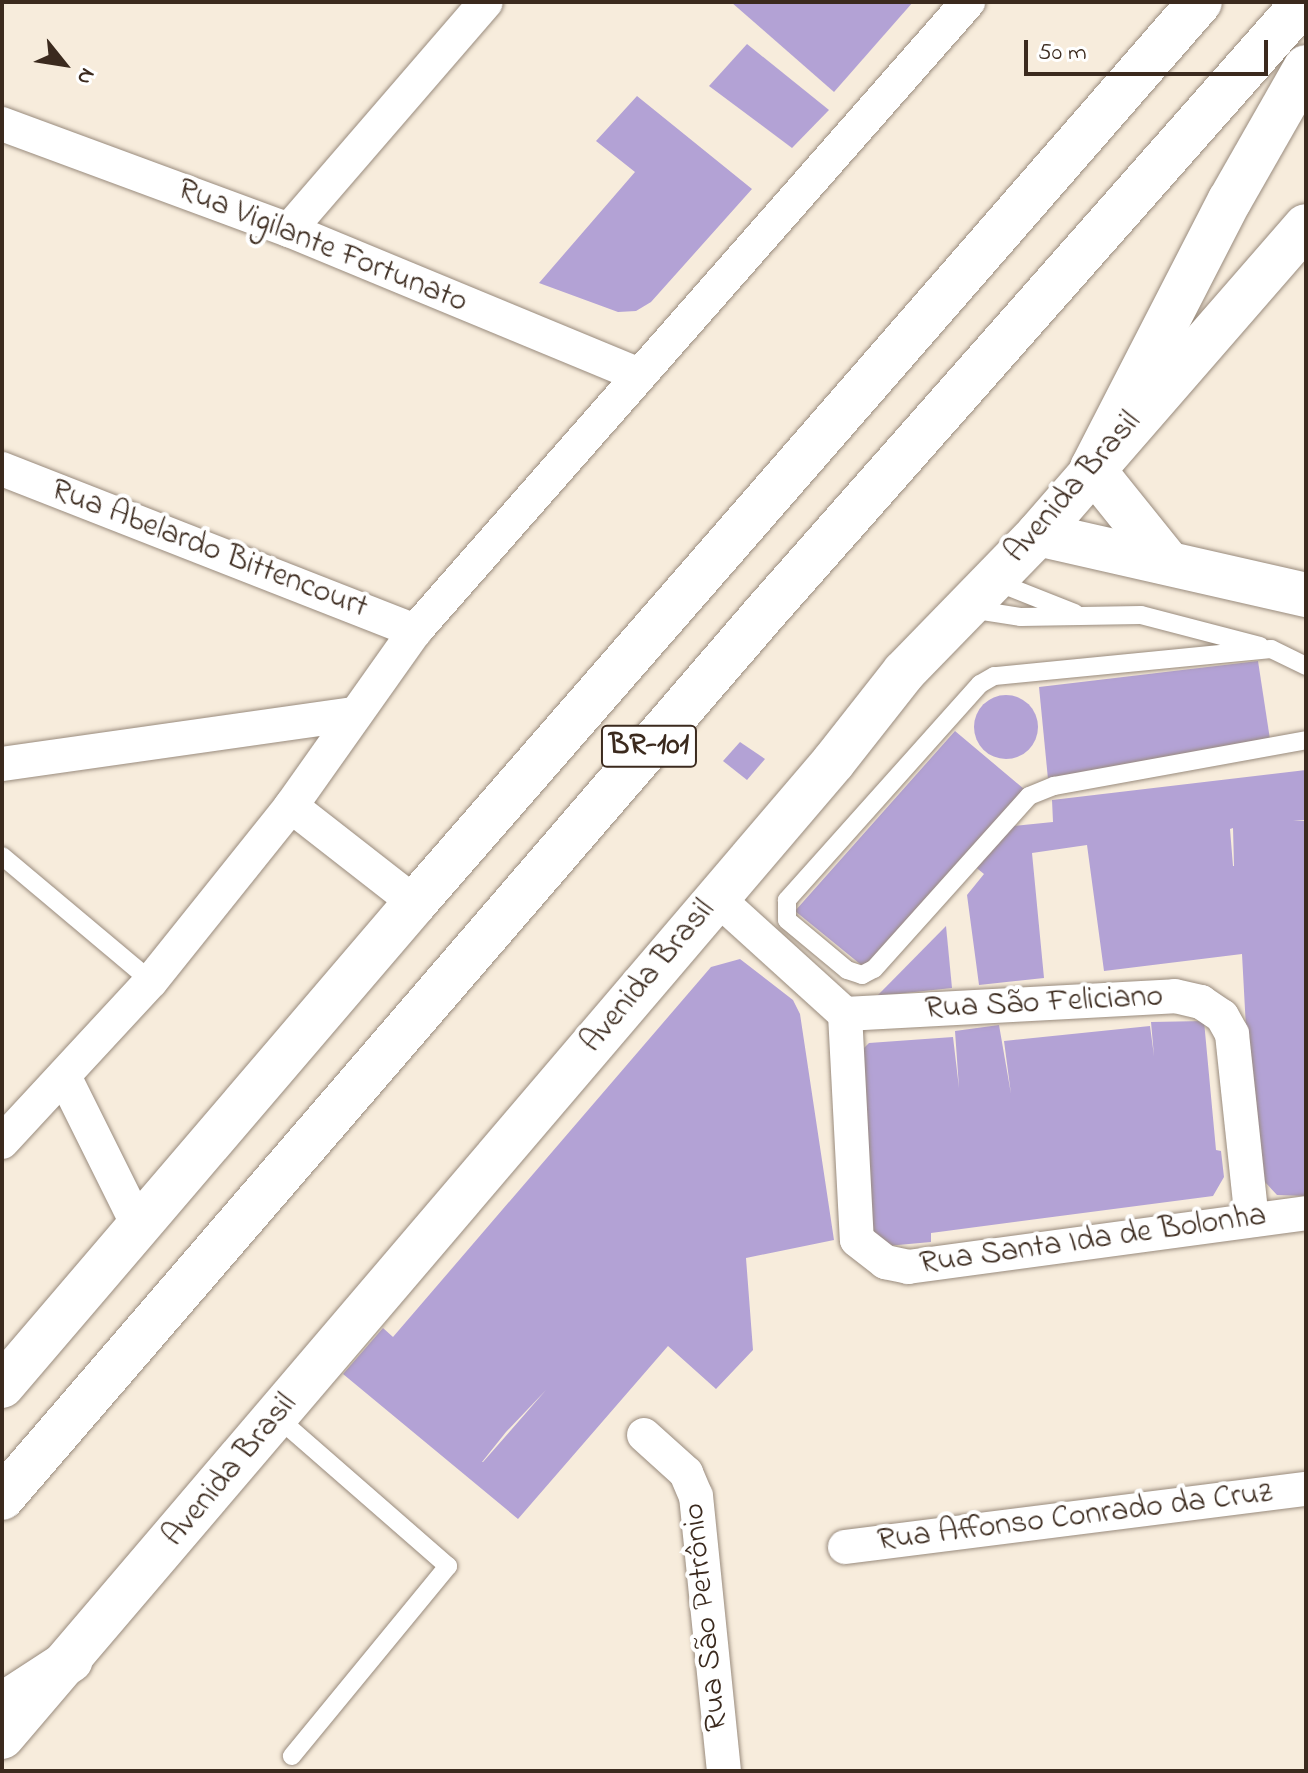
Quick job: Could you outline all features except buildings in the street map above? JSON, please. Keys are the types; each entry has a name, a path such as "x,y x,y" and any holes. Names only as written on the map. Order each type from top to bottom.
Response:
{"main road":[{"name":"BR-101","path":"2,1386 415,903 1200,2"},
{"name":"BR-101","path":"2,1498 761,617 1304,2"},
{"path":"1166,560 1092,468 1230,200 1306,67"},
{"name":"Avenida Brasil","path":"2,1737 277,1417 904,672 1038,534 1092,468 1306,226"},
{"path":"1038,534 1166,560 1306,595"},
{"path":"2,1705 71,1660"}],"street":[{"path":"289,230 486,2"},
{"path":"2,1142 151,981 291,806 415,631 968,2"},
{"name":"Rua Vigilante Fortunato","path":"2,124 289,230 639,375"},
{"name":"Rua Abelardo Bittencourt","path":"2,469 415,631"},
{"path":"2,764 355,714"},
{"path":"291,806 415,903"},
{"path":"716,897 845,1014"},
{"name":"Rua São Feliciano","path":"845,1014 1175,996 1201,1002 1222,1016 1238,1058 1252,1220"},
{"name":"Rua Santa Ida de Bolonha","path":"845,1014 857,1240 885,1262 908,1267 1306,1213"},
{"path":"64,1076 139,1227"},
{"name":"Rua São Petrônio","path":"644,1435 686,1473 696,1496 724,1771"},
{"name":"Rua Affonso Conrado da Cruz","path":"845,1547 1306,1489"}],"lane":[{"path":"980,594 1021,617 1141,615 1271,649 1306,666"},
{"path":"980,594 1081,615"},
{"path":"1271,649 994,676 980,684 787,900 787,920 847,970 862,975 874,969 1029,796 1054,786 1306,740"},
{"path":"2,856 151,981"},
{"path":"277,1417 448,1566 292,1756"}]}
